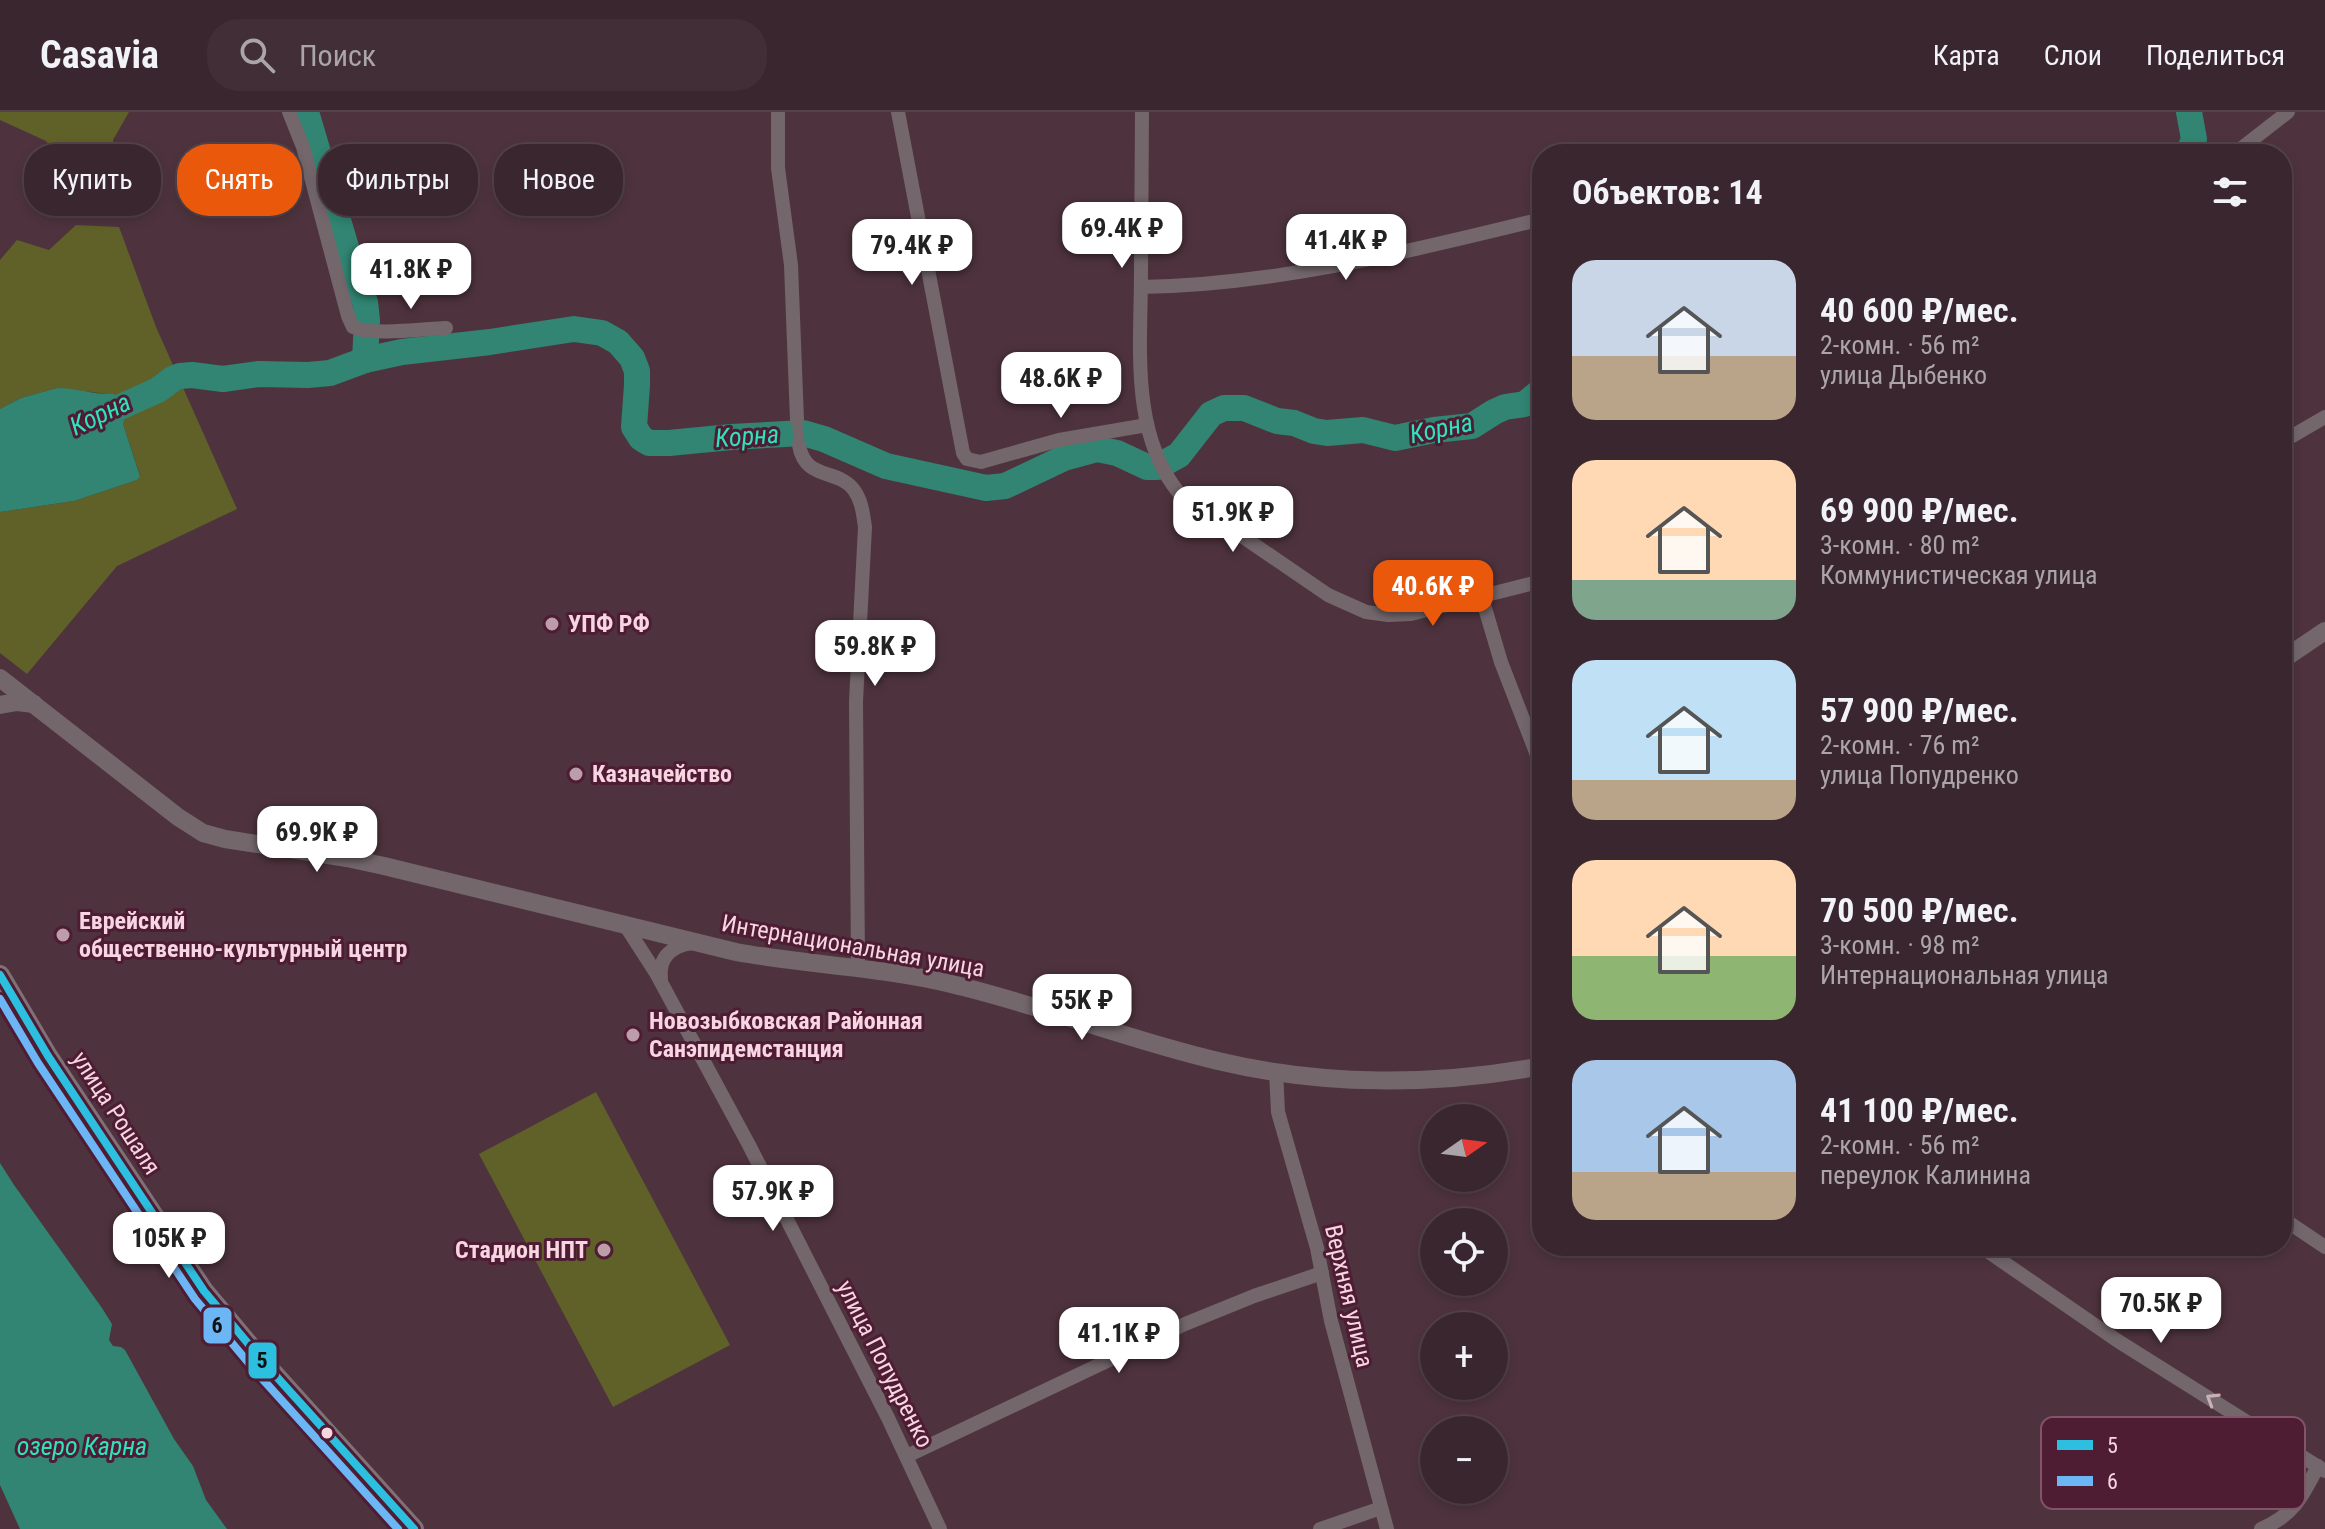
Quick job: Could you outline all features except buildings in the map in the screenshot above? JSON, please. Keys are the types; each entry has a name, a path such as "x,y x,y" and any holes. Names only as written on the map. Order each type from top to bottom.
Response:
{"main road":[{"name":"улица Рошаля","path":"0,975 64,1081 204,1291 266,1365 414,1529"}],"street":[{"path":"289,112 303,147 350,323 355,329 376,331 446,328"},
{"path":"778,112 779,189 791,265 799,445 802,457 810,467 854,489 861,503 865,527 856,701 858,968"},
{"path":"898,112 963,453 967,459 981,462 1059,440 1147,425"},
{"path":"1142,112 1141,379 1147,425 1169,480 1184,498 1328,595 1366,612 1411,614 1532,584"},
{"path":"2247,144 2288,112"},
{"path":"1141,287 1208,284 1316,269 1532,221"},
{"path":"2292,436 2325,417"},
{"path":"1482,598 1501,662 1532,742"},
{"path":"2292,653 2325,631"},
{"name":"Интернациональная улица","path":"0,678 178,817 203,833 225,839 372,863 766,957 948,983 1028,1004 1189,1054 1246,1067 1326,1077 1401,1080 1487,1075 1532,1068"},
{"path":"0,705 17,702 34,704"},
{"name":"улица Попудренко","path":"625,925 665,990 749,1145 907,1456 940,1529"},
{"path":"665,990 660,968 665,955 676,947 697,942"},
{"name":"Верхняя улица","path":"1276,1071 1278,1112 1387,1529"},
{"path":"2292,1225 2325,1247"},
{"path":"1995,1256 2118,1341 2239,1417"},
{"path":"907,1456 1185,1324 1322,1273"},
{"path":"2305,1492 2321,1468"},
{"path":"1320,1529 1381,1508"},
{"path":"2261,1529 2293,1509"}],"shaded area":[{"path":"0,112 129,112 114,144 48,144 0,120"},
{"path":"76,225 119,227 156,327 237,509 117,566 27,674 0,653 0,512 74,501 137,480 140,475 123,424 108,394 57,388 21,398 0,409 0,260 17,240 49,250"},
{"name":"Стадион НПТ","path":"596,1092 730,1345 613,1407 479,1154"}],"water":[{"path":"57,388 114,394 140,476 137,480 74,501 0,512 0,409 21,398"},
{"name":"озеро Карна","path":"0,1163 112,1324 109,1340 113,1346 125,1350 174,1439 193,1466 206,1500 227,1529 20,1529 0,1485"}],"waterway":[{"path":"306,112 365,302 365,360"},
{"name":"Корна","path":"2189,112 2194,139 2192,144"},
{"name":"Корна","path":"87,422 158,390 180,376 223,379 259,374 330,373 365,360 402,352 574,329 602,333 618,342 632,358 637,371 634,427 641,438 649,443 803,433 886,466 986,488 1005,486 1064,458 1097,449 1117,453 1147,467 1157,467 1179,455 1211,414 1224,408 1244,408 1314,431 1363,430 1395,438 1472,426 1494,412 1525,404 1532,398"}],"transit line":[{"name":"5","path":"0,975 48,1056 204,1291 266,1365 414,1529"},
{"name":"6","path":"0,999 38,1063 195,1299 257,1373 398,1529"}],"place":[{"name":"УПФ РФ","path":"552,624"},
{"name":"Казначейство","path":"576,774"},
{"name":"Еврейский общественно-культурный центр","path":"63,935"},
{"name":"Новозыбковская Районная Санэпидемстанция","path":"633,1035"},
{"name":"Стадион НПТ","path":"604,1250"}]}
